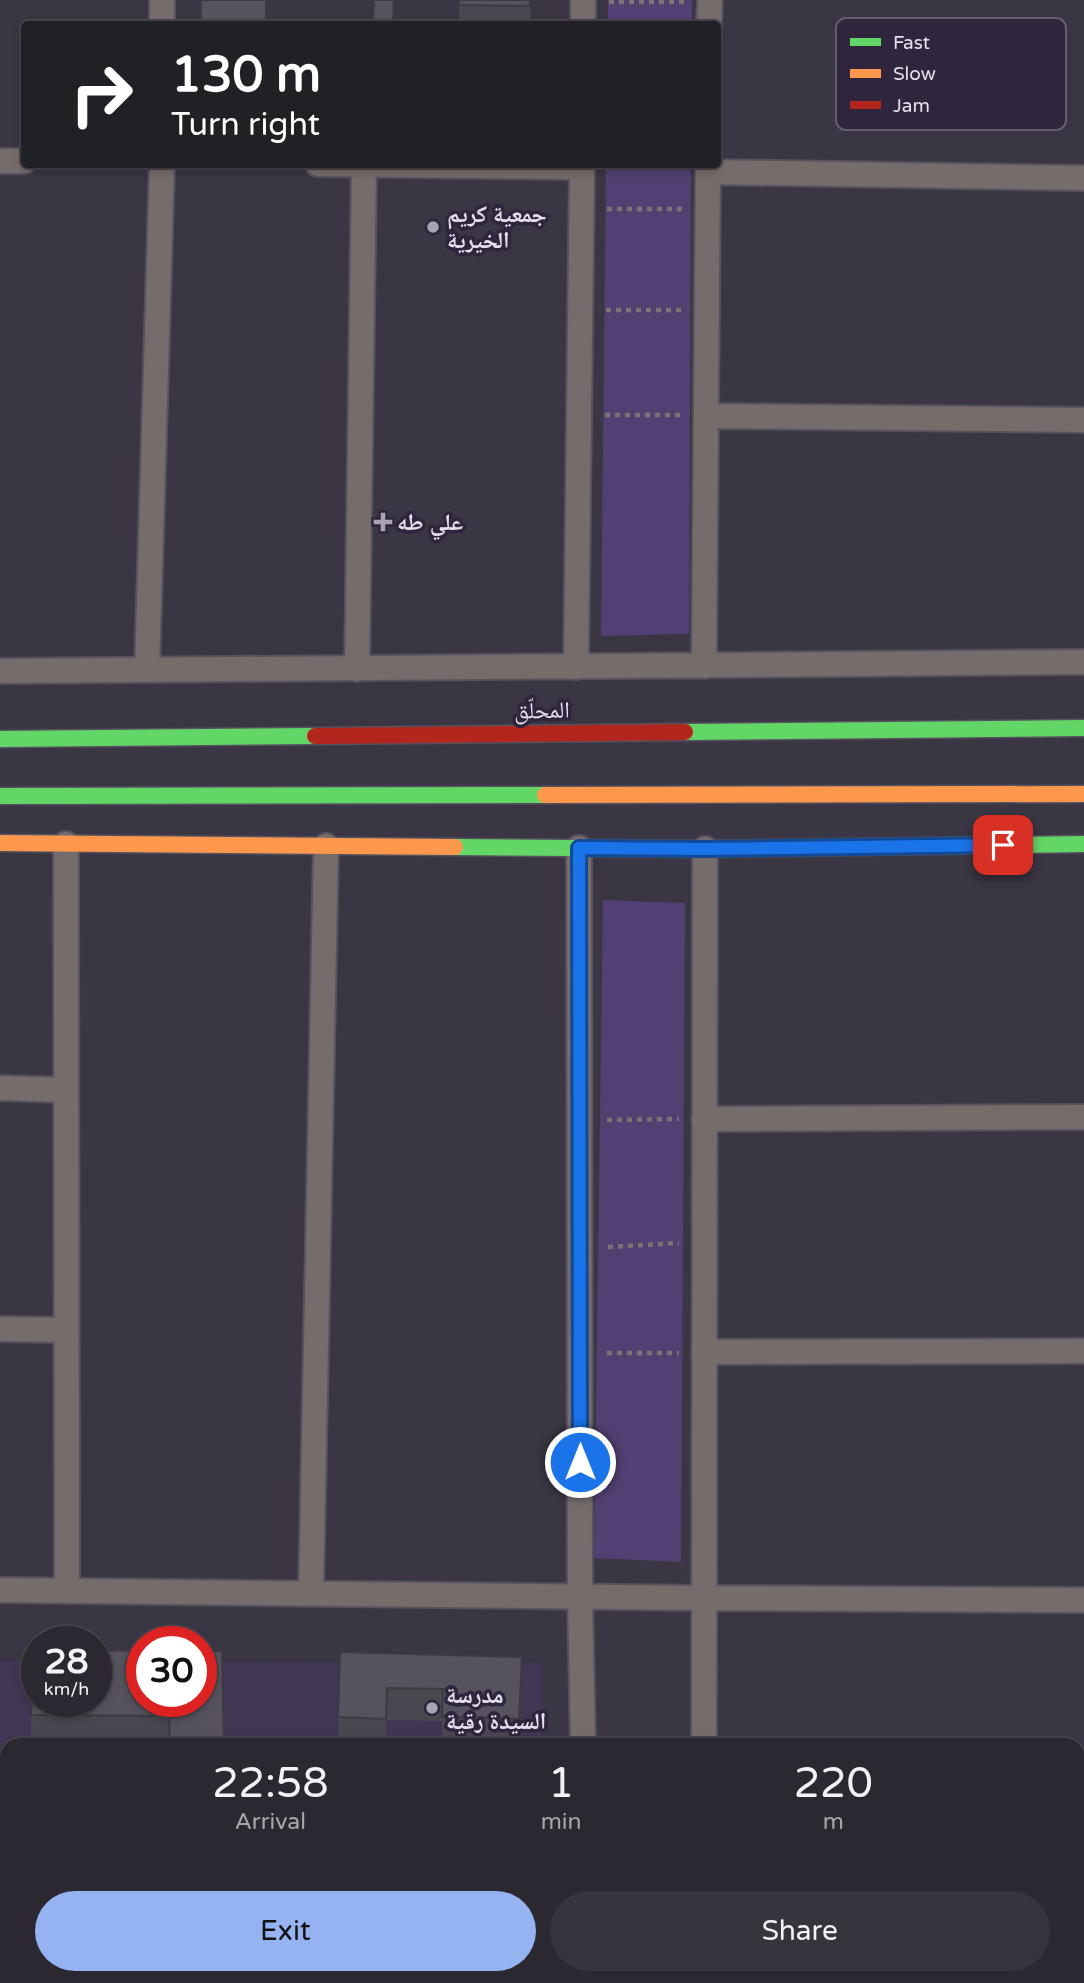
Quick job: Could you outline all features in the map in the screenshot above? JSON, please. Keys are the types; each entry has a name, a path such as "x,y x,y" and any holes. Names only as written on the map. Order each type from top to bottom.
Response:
{"main road":[{"name":"المحلّق","path":"0,738 1084,728"},
{"path":"0,796 1084,794"},
{"path":"0,843 705,849 1084,844"}],"street":[{"path":"162,0 162,21"},
{"path":"0,161 21,162"},
{"path":"147,670 162,168"},
{"path":"357,668 364,168"},
{"path":"576,667 582,168"},
{"path":"704,666 708,168 1084,178"},
{"path":"706,416 1084,420"},
{"path":"0,671 1084,662"},
{"path":"66,844 67,1590"},
{"path":"311,1594 326,846"},
{"path":"579,848 580,1597 583,1738"},
{"path":"704,1738 705,849"},
{"path":"0,1088 65,1090"},
{"path":"704,1119 1084,1117"},
{"path":"0,1329 66,1329"},
{"path":"704,1352 1084,1351"},
{"path":"0,1590 1084,1600"}],"path":[{"path":"583,9 710,9"},
{"path":"582,209 708,209"},
{"path":"580,310 706,310"},
{"path":"579,415 706,416"},
{"path":"579,1120 704,1119"},
{"path":"579,1248 705,1242"},
{"path":"579,1354 704,1352"}],"shaded area":[{"path":"608,0 692,0 692,21 608,21"},
{"path":"606,168 691,168 689,634 601,636"},
{"path":"603,900 685,903 681,1562 594,1558"},
{"path":"0,1661 21,1661 21,1717 112,1717 112,1701 126,1701 126,1717 217,1717 217,1662 542,1663 541,1738 0,1738"}],"building":[{"path":"201,0 266,0 266,21 201,21"},
{"path":"374,0 394,0 393,21 373,21"},
{"path":"459,0 530,0 530,6 459,5"},
{"path":"112,1650 126,1651 126,1716 112,1716"},
{"path":"217,1651 222,1651 224,1738 170,1738 169,1717 217,1717"},
{"path":"340,1652 522,1657 519,1719 442,1716 443,1689 387,1688 386,1719 338,1717"}],"traffic: fast":[{"path":"685,732 1084,728"},
{"path":"0,739 315,736"},
{"path":"0,796 545,795"},
{"path":"455,847 705,849 1084,844"}],"traffic: slow":[{"path":"545,795 1084,794"},
{"path":"0,843 455,847"}],"traffic: jam":[{"path":"315,736 685,732"}],"place":[{"name":"جمعية كريم الخيرية","path":"433,227"},
{"name":"علي طه","path":"383,522"},
{"name":"مدرسة السيدة رقية","path":"432,1708"}],"route":[{"path":"580,1462 579,848 1003,845"}]}
